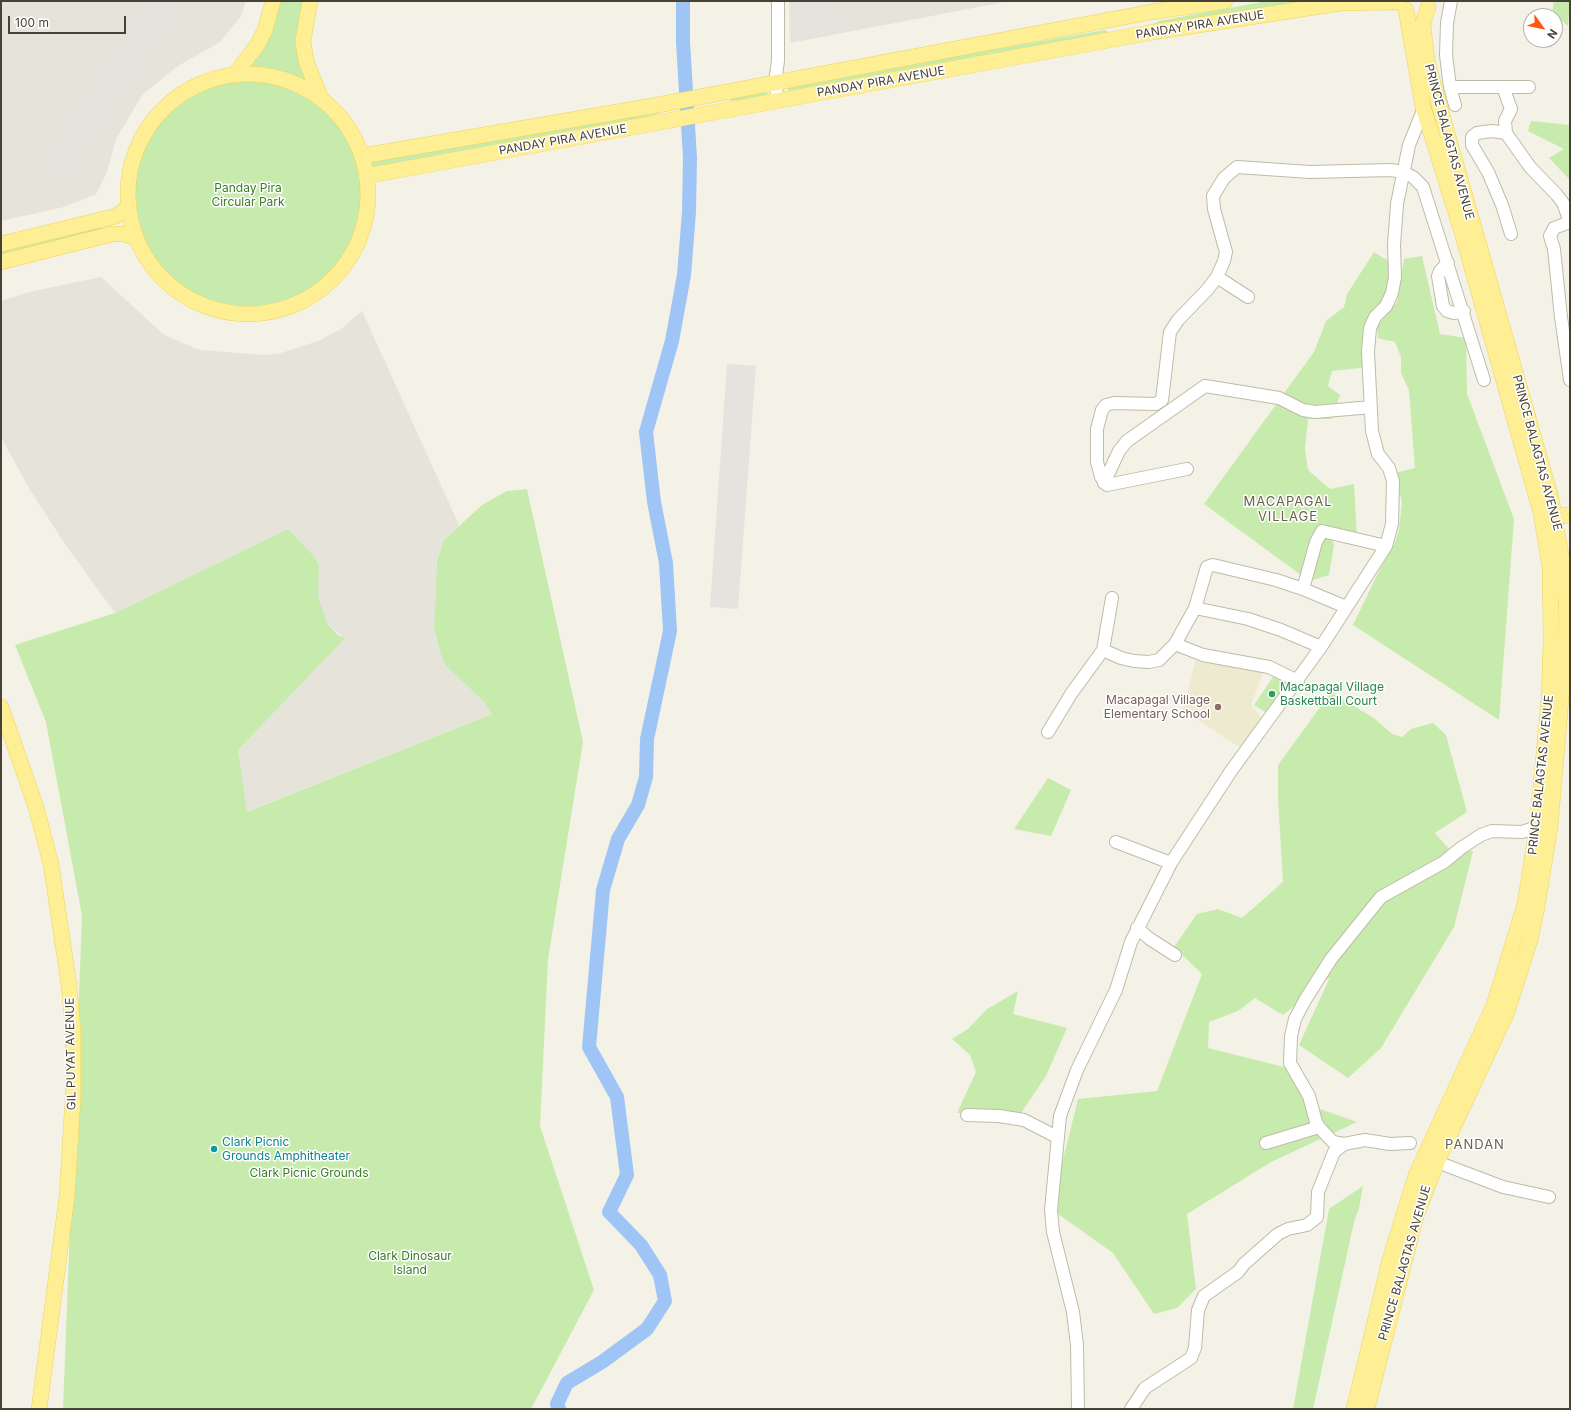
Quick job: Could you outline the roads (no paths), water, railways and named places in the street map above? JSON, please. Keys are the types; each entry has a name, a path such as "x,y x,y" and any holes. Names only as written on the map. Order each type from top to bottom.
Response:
{"main road":[{"path":"236,72 258,44 265,30 273,1"},
{"path":"310,1 303,41 306,61 320,96"},
{"name":"PANDAY PIRA AVENUE","path":"362,156 652,106 1151,12 1224,1"},
{"name":"PANDAY PIRA AVENUE","path":"366,176 1153,32 1341,3 1401,4 1417,12 1430,4"},
{"name":"PRINCE BALAGTAS AVENUE","path":"1367,1409 1414,1223 1437,1162 1507,1012 1521,972 1538,906 1550,828 1566,641 1566,602 1563,566 1423,107 1401,4"},
{"name":"PRINCE BALAGTAS AVENUE","path":"1354,1409 1390,1259 1416,1175 1479,1043 1507,968 1525,904 1537,827 1548,699 1552,605 1547,513 1531,424 1448,142 1427,60 1423,23 1430,4"},
{"path":"1151,12 1153,32"},
{"path":"236,72 258,72 280,77 300,84 320,96 345,124 362,156 366,176 365,220 357,246 345,266 329,283 314,295 291,307 267,313 242,316 219,313 198,305 178,293 161,278 148,260 137,239 129,204 130,181 135,158 144,136 157,117 173,100 192,87 214,78 236,72"},
{"path":"1,244 116,216 124,212 129,204"},
{"path":"1,262 112,234 125,234 137,239"},
{"path":"1547,513 1570,516"},
{"name":"GIL PUYAT AVENUE","path":"1,707 36,807 51,864 69,985 73,1030 74,1097 67,1196 39,1409"}],"street":[{"path":"778,1 778,61 783,100"},
{"path":"1451,1 1446,55 1450,87 1455,105"},
{"path":"1450,87 1529,87"},
{"path":"1503,87 1511,109 1505,121 1506,133 1530,167 1563,203 1570,222 1554,228 1550,236 1554,249 1561,317 1570,380"},
{"path":"1078,1409 1077,1346 1067,1283 1056,1246 1052,1218 1057,1137 1060,1116 1077,1070 1116,990 1123,964 1138,928 1171,863 1231,772 1298,681 1386,546 1392,524 1393,481 1389,468 1378,454 1372,431 1368,352 1370,328 1375,317 1386,306 1392,293 1396,266 1394,231 1403,172 1409,145 1423,107"},
{"path":"1506,133 1492,131 1477,133 1472,137 1472,145 1488,172 1502,205 1511,234"},
{"path":"1187,469 1110,486 1104,482 1096,462 1097,429 1102,410 1106,405 1114,403 1156,404 1162,400 1170,332 1175,323 1192,307 1217,277 1224,261 1226,252 1214,209 1213,196 1224,178 1237,167 1310,172 1391,170 1403,172 1413,177 1423,187 1464,311 1484,380"},
{"path":"1448,263 1440,271 1438,276 1443,306 1448,311 1454,313 1464,311"},
{"path":"1217,277 1248,296"},
{"path":"1104,482 1119,451 1127,441 1204,386 1279,398 1303,410 1316,412 1371,407"},
{"path":"1303,589 1316,542 1322,531 1386,546"},
{"path":"1104,650 1121,658 1149,662 1159,660 1175,644 1195,608 1205,573 1209,565 1242,571 1303,589 1346,607"},
{"path":"1048,732 1071,694 1104,650 1112,598"},
{"path":"1195,608 1248,619 1281,630 1321,647"},
{"path":"1175,644 1208,656 1269,667 1298,681"},
{"path":"1410,1143 1390,1144 1365,1140 1344,1144 1333,1142 1319,1128 1309,1096 1290,1063 1290,1036 1295,1019 1305,1000 1331,959 1380,897 1444,862 1461,848 1481,835 1492,831 1515,833 1537,827"},
{"path":"1116,842 1171,863"},
{"path":"1138,928 1150,939 1174,955"},
{"path":"967,1115 1000,1116 1024,1120 1057,1137"},
{"path":"1266,1143 1319,1128"},
{"path":"1131,1409 1145,1388 1192,1358 1196,1348 1198,1310 1204,1296 1238,1272 1244,1264 1278,1234 1288,1229 1307,1226 1317,1217 1318,1210 1316,1204 1321,1181 1334,1152 1344,1144"},
{"path":"1437,1162 1503,1187 1549,1197"}],"waterway":[{"path":"559,1409 557,1404 567,1383 602,1362 647,1329 665,1301 660,1275 641,1245 609,1212 627,1175 617,1097 589,1047 603,890 618,839 638,805 646,777 647,739 670,631 666,563 654,502 646,432 672,341 684,275 689,212 690,158 683,42 683,1"}],"place":[{"name":"Macapagal Village Baskettball Court","path":"1272,694"},
{"name":"Macapagal Village Elementary School","path":"1218,707"},
{"name":"Clark Picnic Grounds Amphitheater","path":"214,1149"}],"district":[{"name":"MACAPAGAL VILLAGE","path":"1288,510"},
{"name":"PANDAN","path":"1475,1145"}],"park label":[{"name":"Panday Pira Circular Park","path":"248,195"},
{"name":"Clark Picnic Grounds","path":"309,1173"},
{"name":"Clark Dinosaur Island","path":"410,1263"}]}
